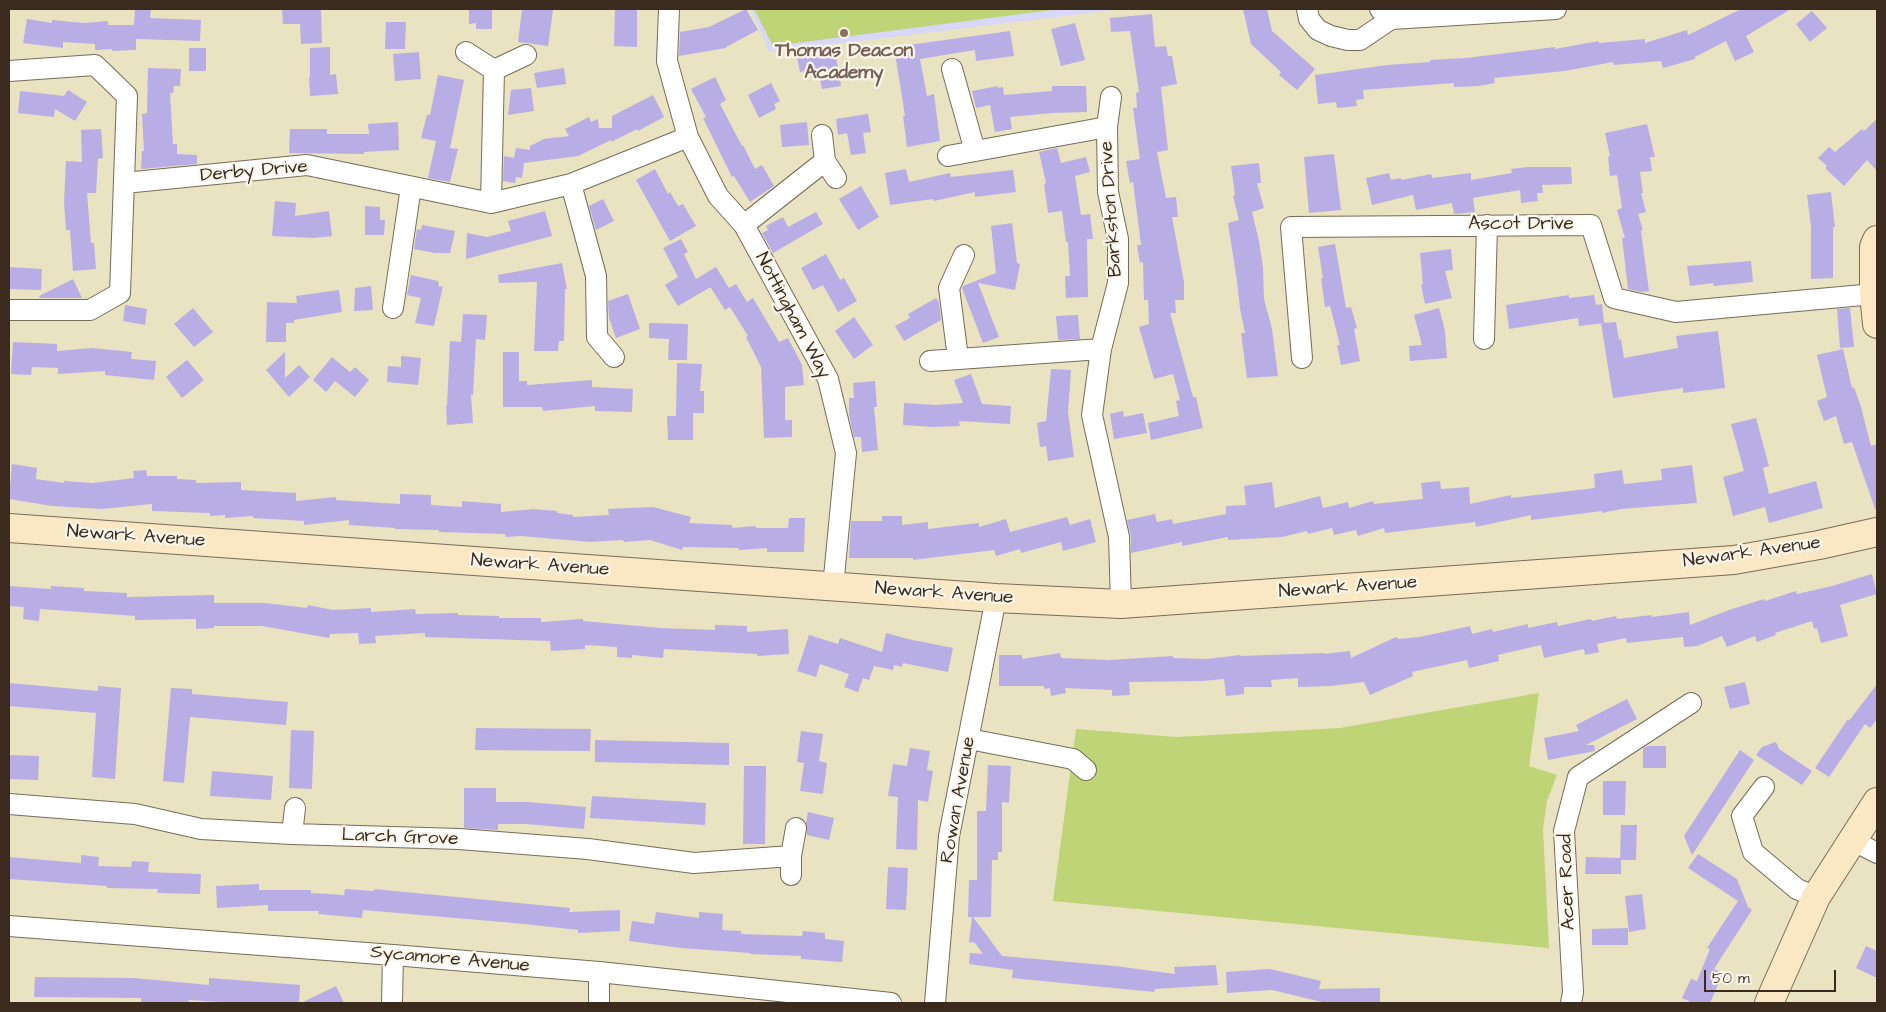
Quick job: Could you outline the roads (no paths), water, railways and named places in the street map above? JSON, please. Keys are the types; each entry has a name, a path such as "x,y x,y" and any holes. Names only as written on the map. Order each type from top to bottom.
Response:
{"street":[{"name":"Nottingham Way","path":"669,9 667,61 688,137 718,196 744,226 828,379 846,453 833,587"},
{"path":"1307,9 1310,19 1318,30 1331,36 1348,40 1360,40 1386,14 1556,9"},
{"path":"466,52 494,70"},
{"path":"494,70 526,56"},
{"path":"9,71 95,65 127,96 120,293 90,310 9,310"},
{"path":"952,69 975,151"},
{"path":"491,203 494,70"},
{"name":"Barkston Drive","path":"1111,97 1107,127 1108,192 1118,239 1118,283 1101,348 1092,415 1119,537 1121,604"},
{"name":"Barkston Drive","path":"948,156 1107,127"},
{"path":"822,135 825,161 836,178"},
{"name":"Derby Drive","path":"124,184 307,165 491,203 571,184 688,137"},
{"path":"744,226 825,161"},
{"path":"571,184 596,276 597,337 614,357"},
{"path":"393,308 411,187"},
{"path":"1484,339 1487,225"},
{"name":"Ascot Drive","path":"1302,358 1290,227 1591,225 1614,298 1676,312 1874,294"},
{"path":"1877,240 1874,247 1874,294 1877,324"},
{"path":"958,358 949,288 964,255"},
{"path":"930,361 1101,348"},
{"name":"Newark Avenue","path":"9,528 833,587 1121,604 1734,560 1819,545 1877,532"},
{"name":"Rowan Avenue","path":"935,1003 949,836 996,598"},
{"name":"Acer Road","path":"1571,1003 1573,992 1564,831 1578,777 1690,703"},
{"path":"969,739 1074,759 1086,770"},
{"path":"1764,788 1742,816 1753,852 1797,888 1816,897"},
{"path":"1770,1003 1816,897 1877,802"},
{"name":"Larch Grove","path":"9,804 136,814 201,828 292,834 459,839 588,849 694,863 791,865 796,828"},
{"path":"292,834 295,808"},
{"path":"1852,840 1877,853"},
{"name":"Sycamore Avenue","path":"9,926 600,972 891,1003"},
{"path":"392,1003 393,955"},
{"path":"599,1003 600,972"}],"place":[{"name":"Thomas Deacon Academy","path":"844,33"}]}
